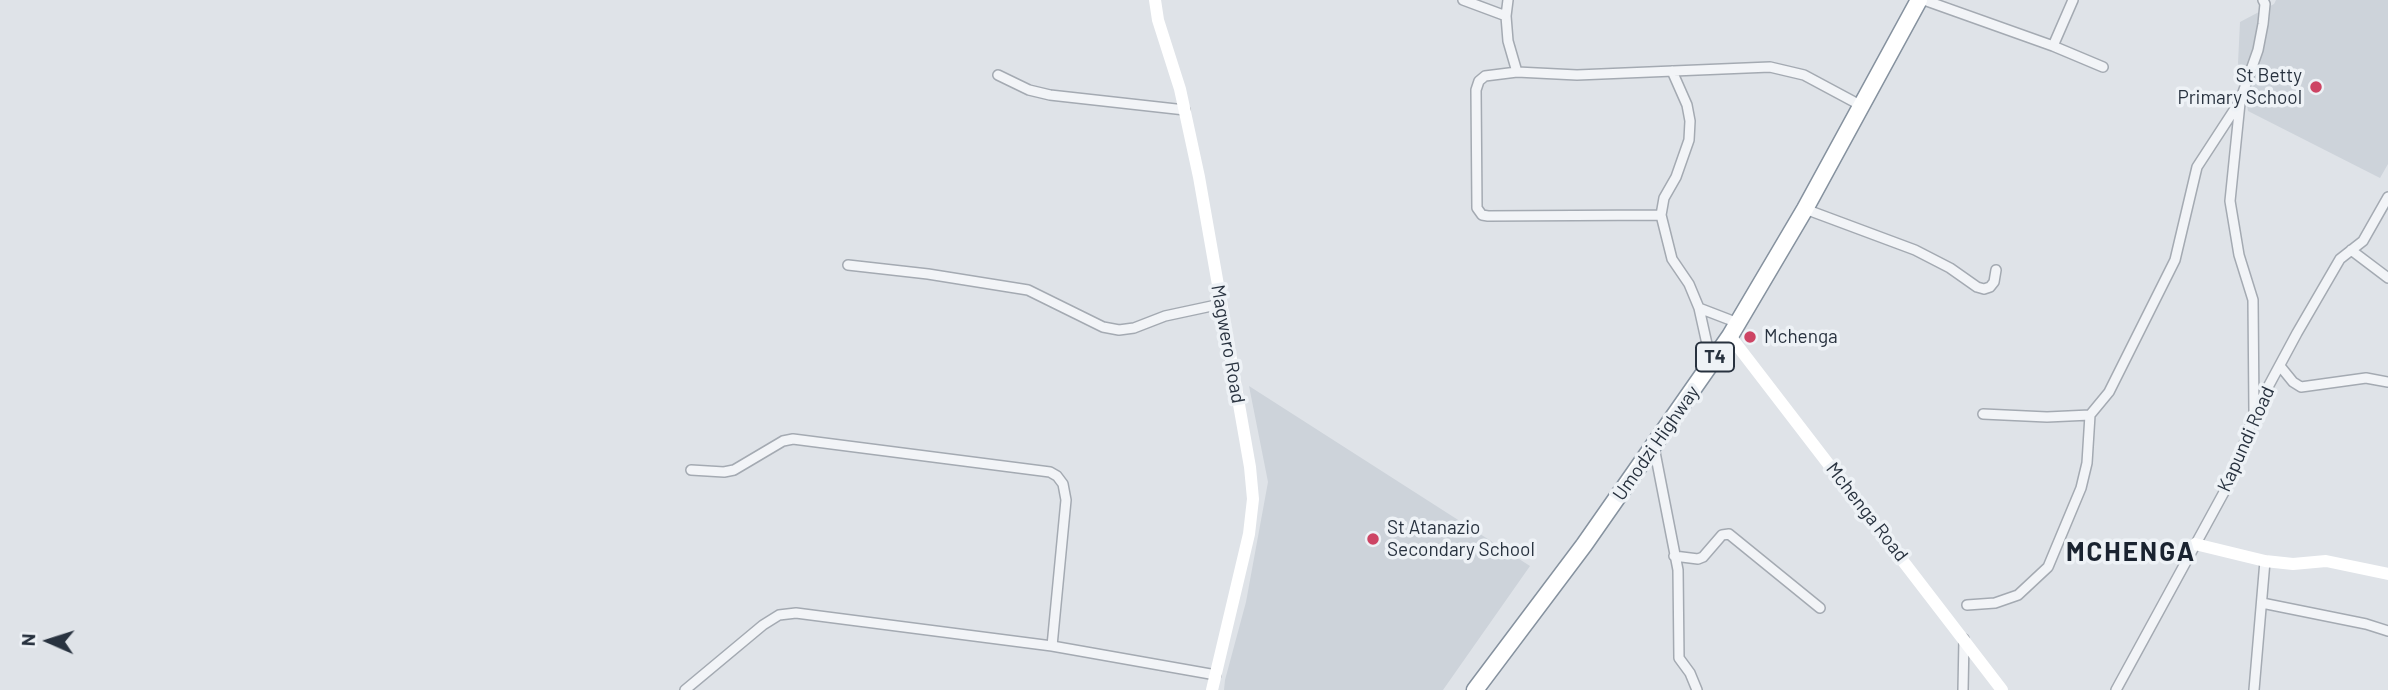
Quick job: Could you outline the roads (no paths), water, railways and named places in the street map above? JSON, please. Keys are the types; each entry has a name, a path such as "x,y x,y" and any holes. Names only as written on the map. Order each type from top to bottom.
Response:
{"highway":[{"name":"Umodzi Highway","path":"1475,690 1654,447 1734,329 1805,209 1919,0"}],"street":[{"name":"Magwero Road","path":"1155,0 1158,20 1185,110 1199,177 1250,467 1253,499 1249,534 1212,690"},
{"path":"1463,0 1506,16"},
{"path":"1508,0 1508,41 1517,72"},
{"path":"1924,0 2053,46 2103,67"},
{"path":"2053,46 2073,0"},
{"path":"2254,412 2253,300 2239,255 2230,201 2240,101 2258,50 2265,4 2263,0"},
{"path":"1661,215 1482,215 1477,208 1476,90 1479,81 1485,76 1517,72 1577,75 1770,67 1804,75 1860,105"},
{"path":"1672,71 1687,105 1689,140 1676,177 1664,198 1661,215 1672,259 1689,284 1699,308 1711,363"},
{"path":"998,75 1028,90 1050,95 1185,110"},
{"path":"1967,605 1995,603 2018,595 2048,567 2081,488 2087,463 2090,415 2109,392 2122,369 2175,260 2197,167 2240,101"},
{"name":"Kapundi Road","path":"2116,690 2235,472 2254,412 2340,259 2363,241 2388,198"},
{"path":"1805,209 1914,250 1950,268 1977,287 1990,287 1994,282 1996,270"},
{"path":"2351,250 2388,278"},
{"path":"848,265 1028,290 1103,327 1119,330 1134,328 1165,316 1221,304"},
{"path":"1699,308 1734,329"},
{"name":"Mchenga Road","path":"1734,329 2001,690"},
{"path":"2280,366 2293,382 2301,387 2367,378 2388,382"},
{"path":"1983,414 2047,417 2090,415"},
{"path":"691,470 734,470 783,441 793,439 1050,472 1063,484 1066,500 1052,646"},
{"path":"1654,447 1678,570 1679,658 1690,673 1697,690"},
{"path":"1674,556 1698,559 1703,557 1722,535 1729,534 1821,608"},
{"path":"2195,544 2265,561 2293,564 2326,561 2388,574"},
{"path":"2260,690 2254,690 2265,561"},
{"path":"2262,603 2388,631"},
{"path":"685,690 763,625 779,615 796,613 1052,646 1216,675"},
{"path":"1963,690 1964,639"}],"place":[{"name":"St Betty Primary School","path":"2316,87"},
{"name":"Mchenga","path":"1750,337"},
{"name":"St Atanazio Secondary School","path":"1373,539"}],"district":[{"name":"MCHENGA","path":"2131,552"}]}
